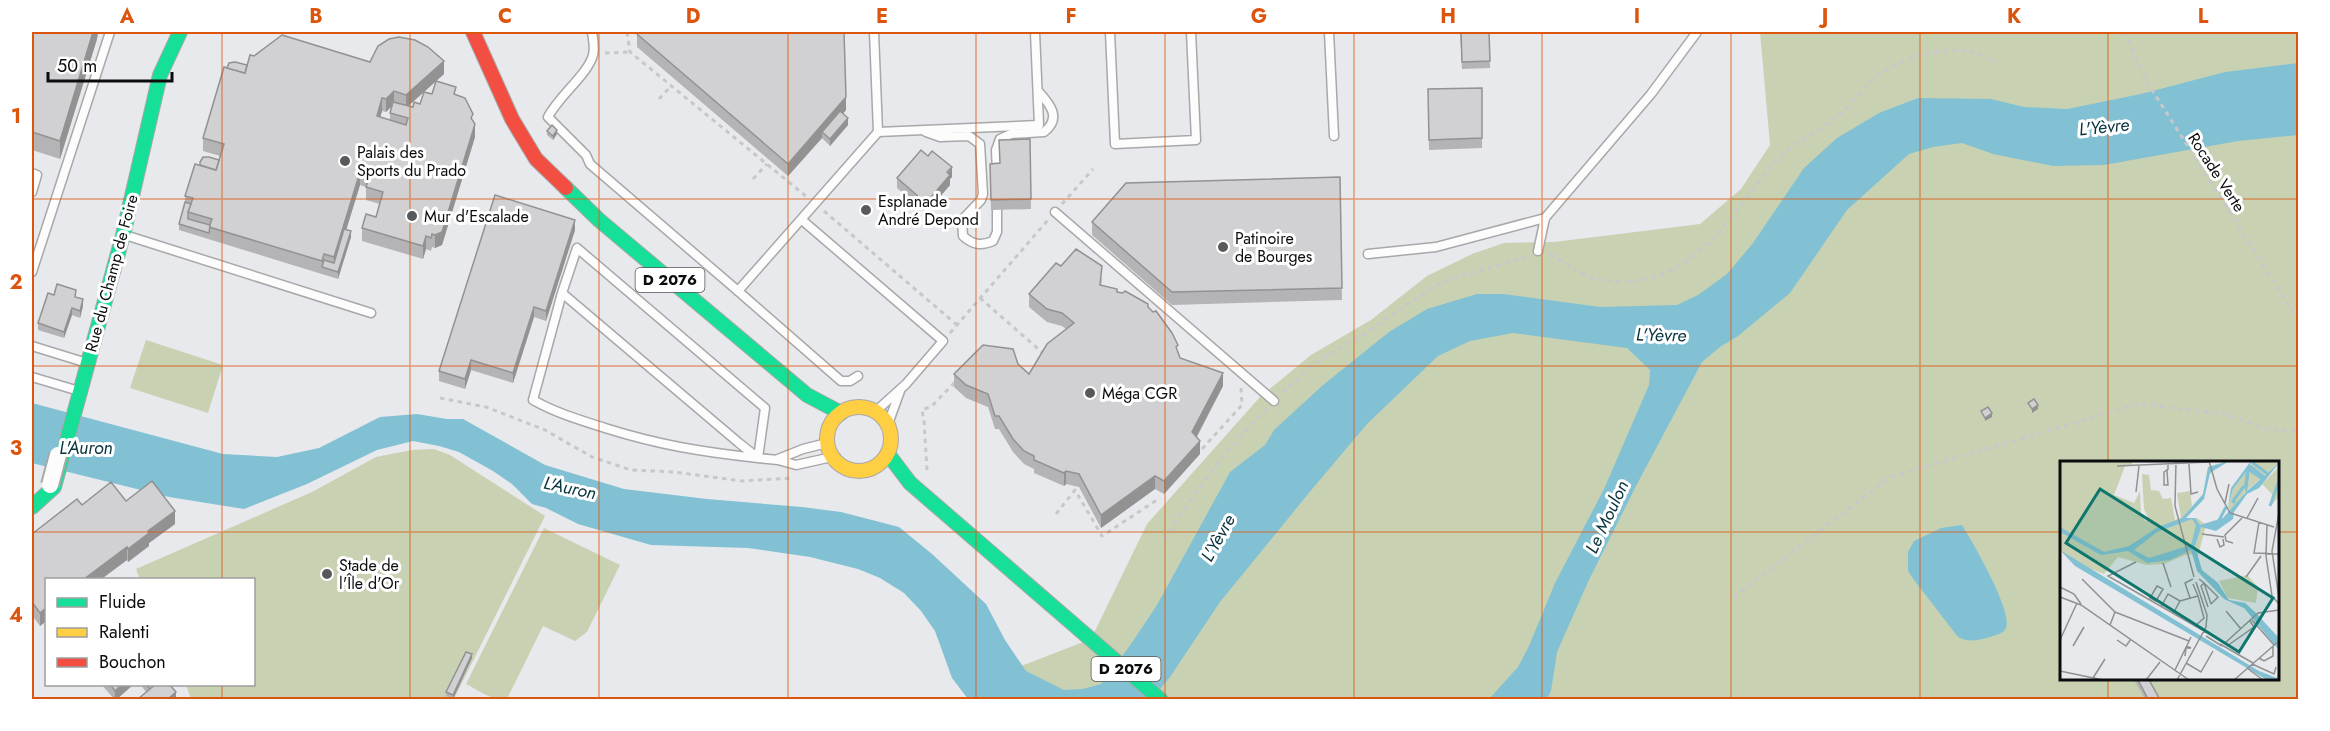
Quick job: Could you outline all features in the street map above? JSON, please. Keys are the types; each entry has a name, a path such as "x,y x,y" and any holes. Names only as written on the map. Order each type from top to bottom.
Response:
{"main road":[{"name":"Rue du Champ de Foire","path":"52,487 123,235 160,75 180,32"},
{"name":"D 2076","path":"473,32 512,119 536,159 599,220 807,395 841,413"},
{"name":"D 2076","path":"807,395 829,428"},
{"path":"854,407 876,411 888,424 891,434 888,453 882,462 873,468 853,471 840,465 832,457 827,443 829,428 841,413 854,407"},
{"name":"D 2076","path":"888,453 910,483 923,495 1161,699"},
{"name":"D 2076","path":"873,468 910,483"},
{"path":"32,501 52,487"},
{"path":"32,507 52,487"}],"street":[{"path":"52,487 58,455"}],"lane":[{"path":"32,272 110,32"},
{"path":"592,32 594,53 591,63 554,105 548,117 586,155 590,164 841,381 850,381 858,376"},
{"path":"738,291 878,132 874,32"},
{"path":"878,132 1039,125 1035,32"},
{"path":"1110,32 1115,144 1196,140 1191,32"},
{"path":"1329,32 1334,136"},
{"path":"1538,251 1545,218 1651,94 1697,32"},
{"path":"997,173 996,150 1000,139 1011,134 1044,132 1053,121 1054,112 1050,104 1038,91"},
{"path":"919,130 940,137 969,136 980,144 983,194 981,200 962,220 963,236 978,245 993,241 997,232 997,210"},
{"path":"32,173 37,175 32,192"},
{"path":"1055,212 1274,401"},
{"path":"1368,254 1436,247 1545,218"},
{"path":"802,220 943,341 901,388 876,411"},
{"path":"123,235 371,313"},
{"path":"758,458 765,408 577,248 562,293 533,400 555,413 653,443 705,452 758,458 778,460 796,465 832,457"},
{"path":"562,293 758,458"},
{"path":"32,346 87,363"},
{"path":"32,377 77,397"},
{"path":"888,424 901,388"},
{"path":"778,460 803,449 827,443"}],"path":[{"path":"627,32 630,52"},
{"name":"Rocade Verte","path":"2125,32 2147,82 2298,320"},
{"path":"1166,540 1187,503 1243,434 1312,365 1363,335 1435,286 1463,275 1512,263 1538,251 1553,256 1579,272 1599,279 1635,280 1672,269 1691,259 1709,242 1787,150 1836,117 1868,84 1889,68 1911,58 1933,52 1953,51 1970,51 1997,63"},
{"path":"594,53 630,52 816,204 957,325"},
{"path":"659,99 671,86"},
{"path":"753,179 767,164"},
{"path":"943,341 1093,169"},
{"path":"980,298 1047,357"},
{"path":"1202,449 1242,405 1241,372"},
{"path":"923,495 928,489 922,410 932,406 963,374"},
{"path":"440,398 486,407 545,430 592,457 631,470 693,474 742,482 769,481 794,477 806,471 805,463"},
{"path":"1734,597 1890,477 2139,404 2226,414 2265,429 2298,431"},
{"path":"1056,514 1075,490 1102,536 1160,498"}],"green space":[{"path":"1760,32 2298,32 2298,699 981,700 977,683 1091,639 1147,524 1260,397 1311,355 1371,320 1427,276 1472,254 1504,243 1554,242 1700,224 1741,189 1770,145"},
{"path":"146,340 223,365 208,413 130,388"},
{"name":"Stade de l'Île d'Or","path":"434,449 450,455 545,516 454,699 191,699 186,686 255,686 255,578 140,578 136,569 312,492 376,457 412,450"},
{"path":"544,528 620,565 587,632 575,641 543,626 508,697 493,698 466,684"}],"water":[{"path":"2298,63 2298,135 2238,141 2104,165 2053,166 1993,154 1962,143 1933,147 1909,154 1847,210 1790,293 1702,362 1588,582 1557,652 1551,691 1547,699 1489,699 1518,667 1529,646 1555,583 1604,489 1649,385 1650,370 1627,348 1513,333 1470,341 1438,356 1367,424 1308,494 1220,602 1170,677 1151,700 968,699 952,678 935,631 921,611 904,593 880,578 858,569 810,557 748,548 651,545 578,524 546,508 532,504 512,484 493,471 459,452 439,446 413,441 377,450 307,484 244,509 169,497 32,463 32,403 223,454 277,457 319,448 380,417 417,414 463,419 545,465 624,489 841,512 899,527 986,604 1005,640 1026,671 1064,690 1083,689 1101,684 1131,644 1157,605 1230,472 1265,445 1274,430 1323,385 1389,332 1427,309 1477,294 1503,294 1600,307 1677,305 1698,295 1727,274 1753,243 1804,168 1837,138 1879,113 1918,98 1991,99 2024,107 2067,109 2141,94 2225,72"},
{"path":"1962,525 1991,577 2007,620 2006,628 2001,633 1978,640 1958,637 1908,571 1908,552 1914,541 1941,528"}],"building":[{"path":"32,32 93,32 60,141 32,132"},
{"path":"637,32 844,32 846,97 788,164"},
{"path":"1461,32 1489,32 1490,61 1462,62"},
{"name":"Palais des Sports du Prado","path":"282,35 370,62 378,46 389,39 399,37 415,40 428,47 444,61 406,95 394,91 386,99 382,98 377,116 406,125 408,118 390,113 393,102 413,107 414,102 420,104 424,92 432,94 436,81 456,87 454,94 465,98 475,124 442,232 432,234 431,238 426,236 423,246 362,228 366,214 376,217 383,192 366,187 370,175 360,172 334,257 324,254 322,261 209,227 212,219 188,212 193,198 185,196 195,164 216,170 224,144 203,138 224,67 245,73 250,55 254,56"},
{"path":"229,63 247,65 245,73 227,68"},
{"path":"1482,88 1482,138 1429,140 1428,89"},
{"path":"840,111 848,118 830,139 822,132"},
{"path":"552,125 557,130 553,136 547,131"},
{"path":"1030,139 1031,199 991,200 990,164 1000,163 999,140"},
{"path":"921,150 928,156 932,151 952,167 947,172 950,175 926,203 897,178"},
{"path":"203,157 219,160 216,170 200,165"},
{"name":"Patinoire de Bourges","path":"1340,177 1342,288 1172,292 1092,222 1126,183"},
{"path":"495,195 575,220 546,311 534,307 513,373 471,360 465,379 439,371"},
{"path":"185,202 191,204 188,219 210,225 209,233 179,224"},
{"path":"344,229 351,231 338,272 322,267 324,260 334,263"},
{"name":"Méga CGR","path":"1076,249 1102,266 1100,285 1117,289 1117,292 1125,291 1148,304 1153,312 1156,311 1172,333 1178,345 1176,347 1180,358 1223,373 1192,432 1200,441 1164,481 1155,476 1101,515 1079,474 1066,471 1064,473 1034,460 1034,456 1024,451 1013,439 999,416 995,416 988,394 966,385 954,374 983,345 1013,349 1018,364 1029,374 1047,344 1074,323 1062,313 1047,309 1029,294 1056,263 1061,266"},
{"path":"57,284 76,290 75,297 83,299 80,311 72,308 64,332 38,323 48,293 54,295"},
{"path":"2034,399 2038,405 2032,409 2028,403"},
{"path":"1988,407 1992,413 1985,418 1981,411"},
{"path":"152,481 175,511 128,549 127,547 85,578 45,578 45,609 40,613 32,602 32,534 77,499 82,505 111,482 126,501"},
{"path":"466,652 472,654 453,695 446,692"},
{"path":"2138,680 2149,680 2159,698 2148,699"},
{"path":"154,686 171,686 176,692 169,698 171,699 138,699"}],"traffic: fast":[{"path":"32,507 54,487 123,235 160,75 180,32"},
{"path":"566,188 599,220 807,395 841,413"},
{"path":"888,454 910,483 1161,700"}],"traffic: slow":[{"path":"853,407 865,407 882,416 889,427 891,439 889,451 882,462 865,471 853,471 841,466 832,457 827,445 827,433 832,421 841,412 853,407"}],"traffic: jam":[{"path":"473,32 512,119 536,159 566,188"}],"place":[{"name":"Palais des Sports du Prado","path":"345,161"},
{"name":"Esplanade André Depond","path":"866,210"},
{"name":"Mur d'Escalade","path":"412,216"},
{"name":"Patinoire de Bourges","path":"1223,247"},
{"name":"Méga CGR","path":"1090,393"},
{"name":"Stade de l'Île d'Or","path":"327,574"}],"water label":[{"name":"L'Yèvre","path":"2104,127"},
{"name":"L'Yèvre","path":"1661,335"},
{"name":"L'Auron","path":"86,448"},
{"name":"L'Auron","path":"570,488"},
{"name":"Le Moulon","path":"1607,517"},
{"name":"L'Yèvre","path":"1218,538"}]}
